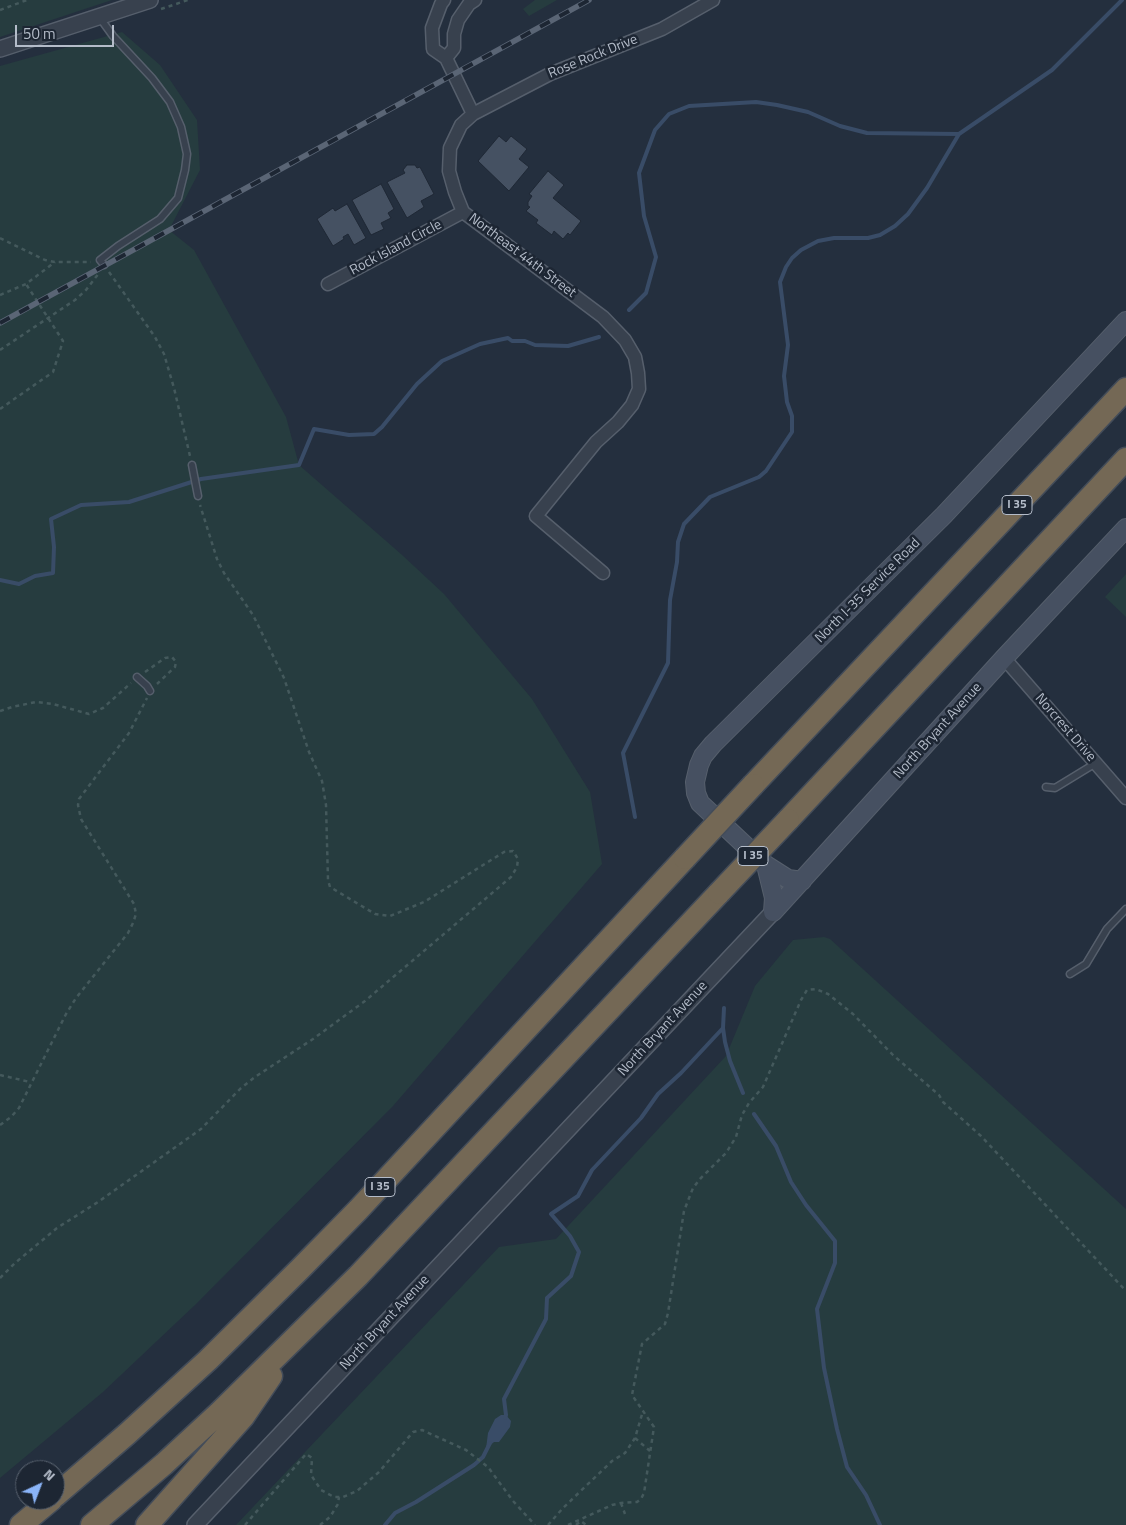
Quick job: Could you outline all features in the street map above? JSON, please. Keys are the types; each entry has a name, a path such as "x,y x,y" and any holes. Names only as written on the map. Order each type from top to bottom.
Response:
{"highway":[{"name":"I 35","path":"65,1487 208,1360 358,1210 685,858 1126,389"},
{"name":"I 35","path":"92,1525 185,1444 295,1340 372,1262 1126,458"},
{"path":"147,1525 243,1417 295,1340"},
{"path":"21,1525 39,1510"}],"main road":[{"name":"North I-35 Service Road","path":"802,881 788,879 766,865 700,803 694,782 703,756 944,515 1126,321"},
{"name":"North Bryant Avenue","path":"772,912 1004,658 1126,528"},
{"path":"766,865 774,898 772,912"}],"street":[{"path":"0,49 150,0"},
{"path":"444,0 432,28 433,49 446,58 473,114"},
{"name":"Rose Rock Drive","path":"473,114 550,74 662,29 713,0"},
{"path":"446,58 454,48 454,34 458,20 470,1"},
{"name":"Northeast 44th Street","path":"473,114 461,125 450,148 449,171 454,192 463,212 603,317 625,340 635,357 639,389 632,405 618,422 596,442 536,516 603,573"},
{"name":"Rock Island Circle","path":"328,284 463,212"},
{"name":"Norcrest Drive","path":"1004,658 1126,798"},
{"name":"North Bryant Avenue","path":"195,1525 772,912"}],"lane":[{"path":"99,17 113,36 152,78 170,102 181,127 187,154 178,198 160,219 118,246 102,263"},
{"path":"192,465 198,496"},
{"path":"137,677 150,691"},
{"path":"1046,787 1055,788 1096,763"},
{"path":"1070,974 1086,964 1107,929 1126,909"}],"path":[{"path":"0,10 27,0"},
{"path":"0,238 28,253 55,262 102,263"},
{"path":"0,295 26,284 55,262"},
{"path":"0,350 49,318 86,290 102,263"},
{"path":"102,263 155,337 164,354 192,465"},
{"path":"0,409 53,372 63,341 26,284"},
{"path":"0,1278 57,1228 98,1202 201,1129 240,1089 255,1077 313,1039 365,1001 511,876 517,867 518,859 512,851 504,852 424,902 390,916 374,914 330,887 328,880 326,805 322,781 309,752 284,678 253,615 224,573 217,558 198,496"},
{"path":"0,711 36,702 53,704 89,714 104,708 137,677 165,658 172,657 176,662 175,667 150,691 130,733 79,799 78,805 81,819 134,904 136,914 133,923 128,933 76,998 66,1014 19,1108 0,1125"},
{"path":"568,1525 621,1502 637,1502 644,1493 654,1427 632,1395 642,1344 665,1324 684,1211 693,1188 726,1153 736,1136 742,1115 749,1103 763,1087 807,990 816,988 828,994 853,1014 893,1055 939,1095 943,1102 982,1136 1126,1291"},
{"path":"0,1075 31,1082"},
{"path":"548,1525 612,1461 625,1453 635,1438 643,1410"},
{"path":"245,1525 306,1454 312,1458 311,1475 321,1490 334,1497 343,1496 357,1491 379,1472 413,1432 422,1430 466,1450 488,1467 535,1525"},
{"path":"635,1438 650,1451"},
{"path":"320,1525 330,1517 338,1504 338,1497"},
{"path":"621,1502 625,1514"},
{"path":"528,1525 530,1521"},
{"path":"576,1525 580,1521 586,1525"}],"green space":[{"path":"0,0 112,0 0,37"},
{"path":"535,0 557,0 529,16 523,9"},
{"path":"122,32 160,65 197,120 200,170 169,230 194,250 286,417 299,465 444,594 532,699 590,792 602,864 393,1106 195,1305 103,1392 22,1460 15,1460 15,1465 0,1478 0,66"},
{"path":"1126,574 1126,617 1105,597"},
{"path":"824,937 830,939 1126,1209 1126,1525 236,1525 499,1247 556,1239 726,1056 755,986 793,940"}],"water":[{"path":"501,1415 506,1415 511,1421 510,1427 499,1442 494,1442 486,1449 488,1433 495,1419"}],"building":[{"path":"499,136 506,142 511,136 527,149 519,159 529,167 509,191 478,161"},
{"path":"407,165 420,167 434,194 421,201 424,207 407,218 387,182 405,173 403,170"},
{"path":"548,171 564,185 553,198 581,221 570,235 568,233 563,239 554,231 552,235 536,223 538,220 526,211 530,207 528,202 532,196 529,194"},
{"path":"381,184 394,209 388,213 391,218 381,223 384,229 371,235 352,200"},
{"path":"347,204 366,238 354,245 348,234 333,246 317,219 333,208 335,211"}],"waterway":[{"path":"635,817 623,753 668,663 670,600 677,562 678,542 684,524 710,497 759,477 766,471 792,432 792,416 787,402 784,376 788,345 780,282 786,267 801,250 818,241 834,238 868,238 880,235 895,226 908,214 927,188 959,134 1052,70 1122,0"},
{"path":"629,310 646,293 656,257 644,216 639,173 655,130 669,114 689,106 756,102 808,112 840,126 867,133 959,134"},
{"path":"0,580 19,584 35,576 53,573 54,547 51,519 81,505 129,502 201,479 299,465 314,429 349,435 374,434 382,427 417,384 442,361 480,344 508,338 512,341 525,341 535,345 568,346 599,337"},
{"path":"724,1008 723,1028 725,1042 730,1061 743,1093"},
{"path":"505,1418 504,1399 546,1319 547,1298 571,1276 579,1252 570,1236 551,1214 578,1196 592,1170 641,1118 658,1094 681,1073 723,1028"},
{"path":"754,1114 776,1146 791,1182 806,1205 835,1241 835,1263 817,1309 824,1368 847,1467 866,1495 880,1525"},
{"path":"385,1525 395,1513 416,1502 474,1465 483,1457 490,1443"}],"railway":[{"path":"0,323 589,0"}]}
